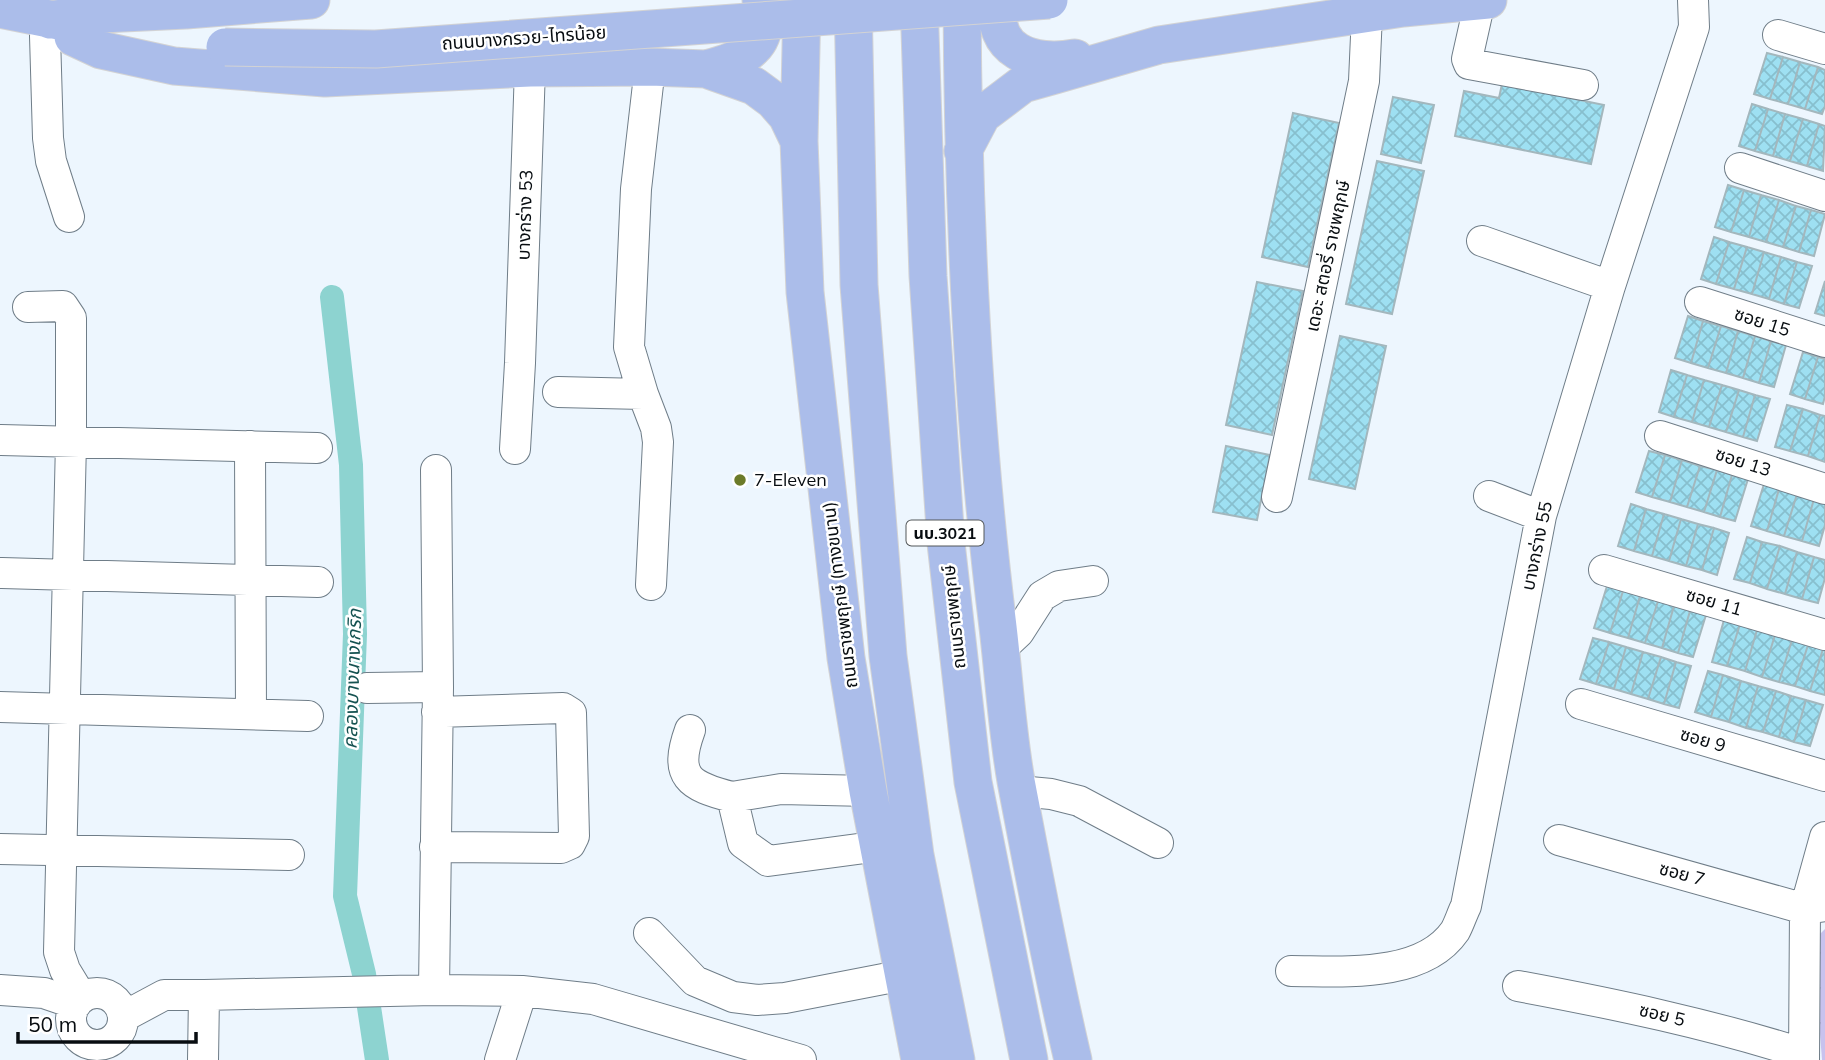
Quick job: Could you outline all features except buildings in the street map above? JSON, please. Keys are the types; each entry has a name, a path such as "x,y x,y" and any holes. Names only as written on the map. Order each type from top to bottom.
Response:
{"main road":[{"path":"31,21 186,5 311,0"},
{"path":"706,69 734,62 748,54 759,41 765,15 761,0"},
{"name":"ถนนราชพฤกษ์ (ทางขนาน)","path":"802,0 799,141 805,292 846,658 868,791 920,1060"},
{"path":"853,0 859,285 888,656 915,855 956,1060"},
{"name":"ถนนบางกรวย-ไทรน้อย","path":"225,41 376,37 853,0"},
{"name":"ถนนราชพฤกษ์","path":"919,0 928,276 946,543 973,782 1029,1060"},
{"name":"นบ.3021","path":"962,0 963,152 968,286 987,540 1017,785 1047,952 1073,1060"},
{"path":"999,0 997,18 1000,31 1009,45 1024,56 1040,61 1057,61 1367,14 1484,1"},
{"name":"ถนนบางกรวย-ไทรน้อย","path":"31,21 225,41 376,49 1049,0"},
{"path":"31,21 101,50 174,66 325,78 530,68 650,66 706,69 754,86 773,100 787,116 799,141"},
{"path":"963,152 982,116 1023,84 1159,46"},
{"path":"946,543 1017,785"},
{"path":"881,854 888,656"}],"street":[{"name":"บางกร่าง 55","path":"1291,971 1365,971 1405,964 1435,951 1454,932 1466,906 1541,516 1610,286 1694,27 1693,0"},
{"path":"1484,1 1467,59 1469,64 1583,85"},
{"name":"เดอะ สตอรี่ ราชพฤกษ์","path":"1277,497 1364,81 1367,14"},
{"path":"31,21 51,161 69,217"},
{"path":"1779,35 1825,50"},
{"path":"650,66 636,189 629,347 656,428 658,442 651,585"},
{"name":"บางกร่าง 53","path":"515,449 530,68"},
{"path":"1740,167 1825,196"},
{"path":"1482,241 1610,286"},
{"name":"ซอย 15","path":"1700,302 1825,342"},
{"path":"0,990 44,993 79,1001 95,993 108,996 118,1003 123,1017 121,1030 108,1043 74,1049 71,1021 79,1001 59,952 71,442 71,318 69,311 63,306 28,307"},
{"path":"558,392 643,394"},
{"name":"ซอย 13","path":"1661,436 1825,489"},
{"path":"1,440 317,448"},
{"path":"250,446 251,714"},
{"path":"435,990 436,470"},
{"path":"1489,496 1541,516"},
{"name":"ซอย 11","path":"1604,570 1825,635"},
{"path":"2,573 318,582"},
{"path":"1001,649 1019,632 1042,596 1059,586 1093,581"},
{"path":"367,688 437,700 563,708 571,713 574,836 570,844 561,848 435,847"},
{"name":"ซอย 9","path":"1581,704 1825,776"},
{"path":"0,707 308,716"},
{"path":"690,730 682,763 686,774 701,787 732,797 781,789 868,791"},
{"path":"1017,785 1079,802 1158,843"},
{"path":"732,797 743,843 768,861 881,854"},
{"path":"1804,1057 1815,907 1825,837"},
{"name":"ซอย 7","path":"1559,840 1815,907"},
{"path":"0,849 289,855"},
{"path":"649,933 695,981 733,997 757,1000 785,998 904,975"},
{"name":"ซอย 5","path":"1518,986 1620,1005 1745,1036 1804,1057"},
{"path":"499,1060 522,991"},
{"path":"123,1017 164,995 522,991 593,999 802,1060"},
{"path":"203,1060 204,995"}],"green space":[{"path":"1825,929 1825,1060 1822,1060 1813,941"}],"waterway":[{"name":"คลองบางนางเกริก","path":"332,297 351,465 355,634 345,896 364,974 377,1060"}],"place":[{"name":"7-Eleven","path":"740,480"}]}
